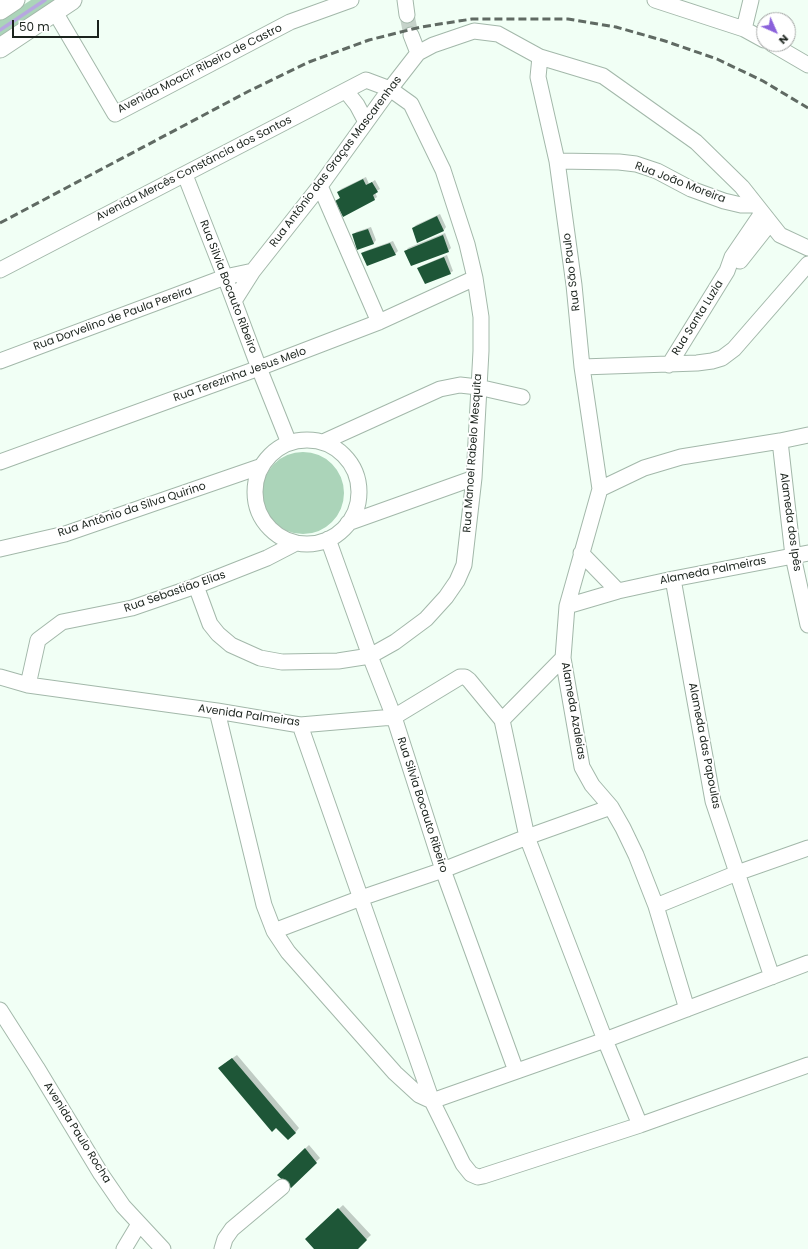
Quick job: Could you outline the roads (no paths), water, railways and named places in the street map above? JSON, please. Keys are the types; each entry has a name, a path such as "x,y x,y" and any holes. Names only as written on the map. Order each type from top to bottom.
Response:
{"main road":[{"path":"0,10 15,0"},
{"path":"0,48 72,0"}],"street":[{"name":"Avenida Moacir Ribeiro de Castro","path":"55,12 115,114 290,22 351,0"},
{"path":"655,0 744,29 756,36"},
{"path":"744,29 751,0"},
{"path":"411,35 418,53 433,45 474,31 498,34 540,57 603,76 696,142 731,176 780,235 808,248"},
{"path":"786,52 808,65"},
{"name":"Rua Antônio das Graças Mascarenhas","path":"234,301 253,271 320,186 418,53"},
{"name":"Rua São Paulo","path":"540,57 538,77 557,161 574,285 582,367 600,489"},
{"name":"Avenida Mercês Constância dos Santos","path":"0,270 366,80 390,89"},
{"name":"Rua Manoel Rabelo Mesquita","path":"196,586 210,624 218,634 231,645 260,658 282,662 338,661 370,656 395,642 426,619 446,598 457,582 464,565 474,478 481,351 481,317 475,278 467,244 442,170 411,104 390,89"},
{"path":"346,91 357,105 366,122"},
{"name":"Rua João Moreira","path":"557,161 619,162 636,164 657,171 691,189 763,214"},
{"name":"Rua Silvia Bocauto Ribeiro","path":"185,175 289,443"},
{"path":"320,186 379,322"},
{"name":"Rua Santa Luzia","path":"669,365 727,271 732,257 763,214"},
{"path":"582,367 669,365 697,363 722,358 734,349 808,264"},
{"path":"225,277 253,271"},
{"name":"Rua Dorvelino de Paula Pereira","path":"0,361 225,277"},
{"name":"Rua Terezinha Jesus Melo","path":"0,462 259,368 379,322 475,278"},
{"path":"323,442 440,389 460,385 478,387 522,397"},
{"path":"600,489 644,468 681,457 780,441 808,434"},
{"path":"306,440 323,442 336,448 346,458 354,470 358,483 358,497 355,511 348,523 339,532 328,539 313,544 296,543 276,534 265,523 256,503 256,480 262,466 274,452 289,443 306,440"},
{"name":"Alameda dos Ipês","path":"780,441 801,554 808,625"},
{"name":"Rua Antônio da Silva Quirino","path":"0,549 65,534 262,466"},
{"path":"348,523 474,478"},
{"name":"Alameda Azaleias","path":"600,489 581,553 568,606 563,658 582,767 592,785 611,807 636,855 656,906 687,1009"},
{"path":"267,558 276,534"},
{"name":"Rua Silvia Bocauto Ribeiro","path":"328,539 370,656 394,717 443,870 516,1071"},
{"name":"Rua Sebastião Elias","path":"28,685 38,640 62,622 132,608 196,586 267,558 296,543"},
{"path":"581,553 618,591"},
{"name":"Alameda Palmeiras","path":"568,606 618,591 673,578 801,554"},
{"name":"Alameda das Papoulas","path":"673,578 713,801 772,977"},
{"path":"563,658 502,720 527,837 605,1040 640,1125"},
{"name":"Avenida Palmeiras","path":"0,677 28,685 217,711 300,725 394,717 460,676 469,680 502,720"},
{"path":"217,711 264,905 274,931 288,952 395,1073 418,1094 432,1101 605,1040 808,963"},
{"path":"300,725 432,1101 463,1164 471,1174 478,1177 640,1125 808,1065"},
{"path":"274,931 611,807"},
{"path":"656,906 808,848"},
{"name":"Avenida Paulo Rocha","path":"0,1010 101,1174 123,1206 163,1249"},
{"path":"222,1249 225,1239 232,1229 282,1187"},
{"path":"124,1249 139,1224"}],"waterway":[{"path":"0,30 45,0"}],"tunnel":[{"path":"407,15 411,35"}],"railway":[{"path":"0,223 249,91 309,62 369,40 421,27 472,19 568,19 616,27 665,41 717,59 763,81 808,108"}]}
